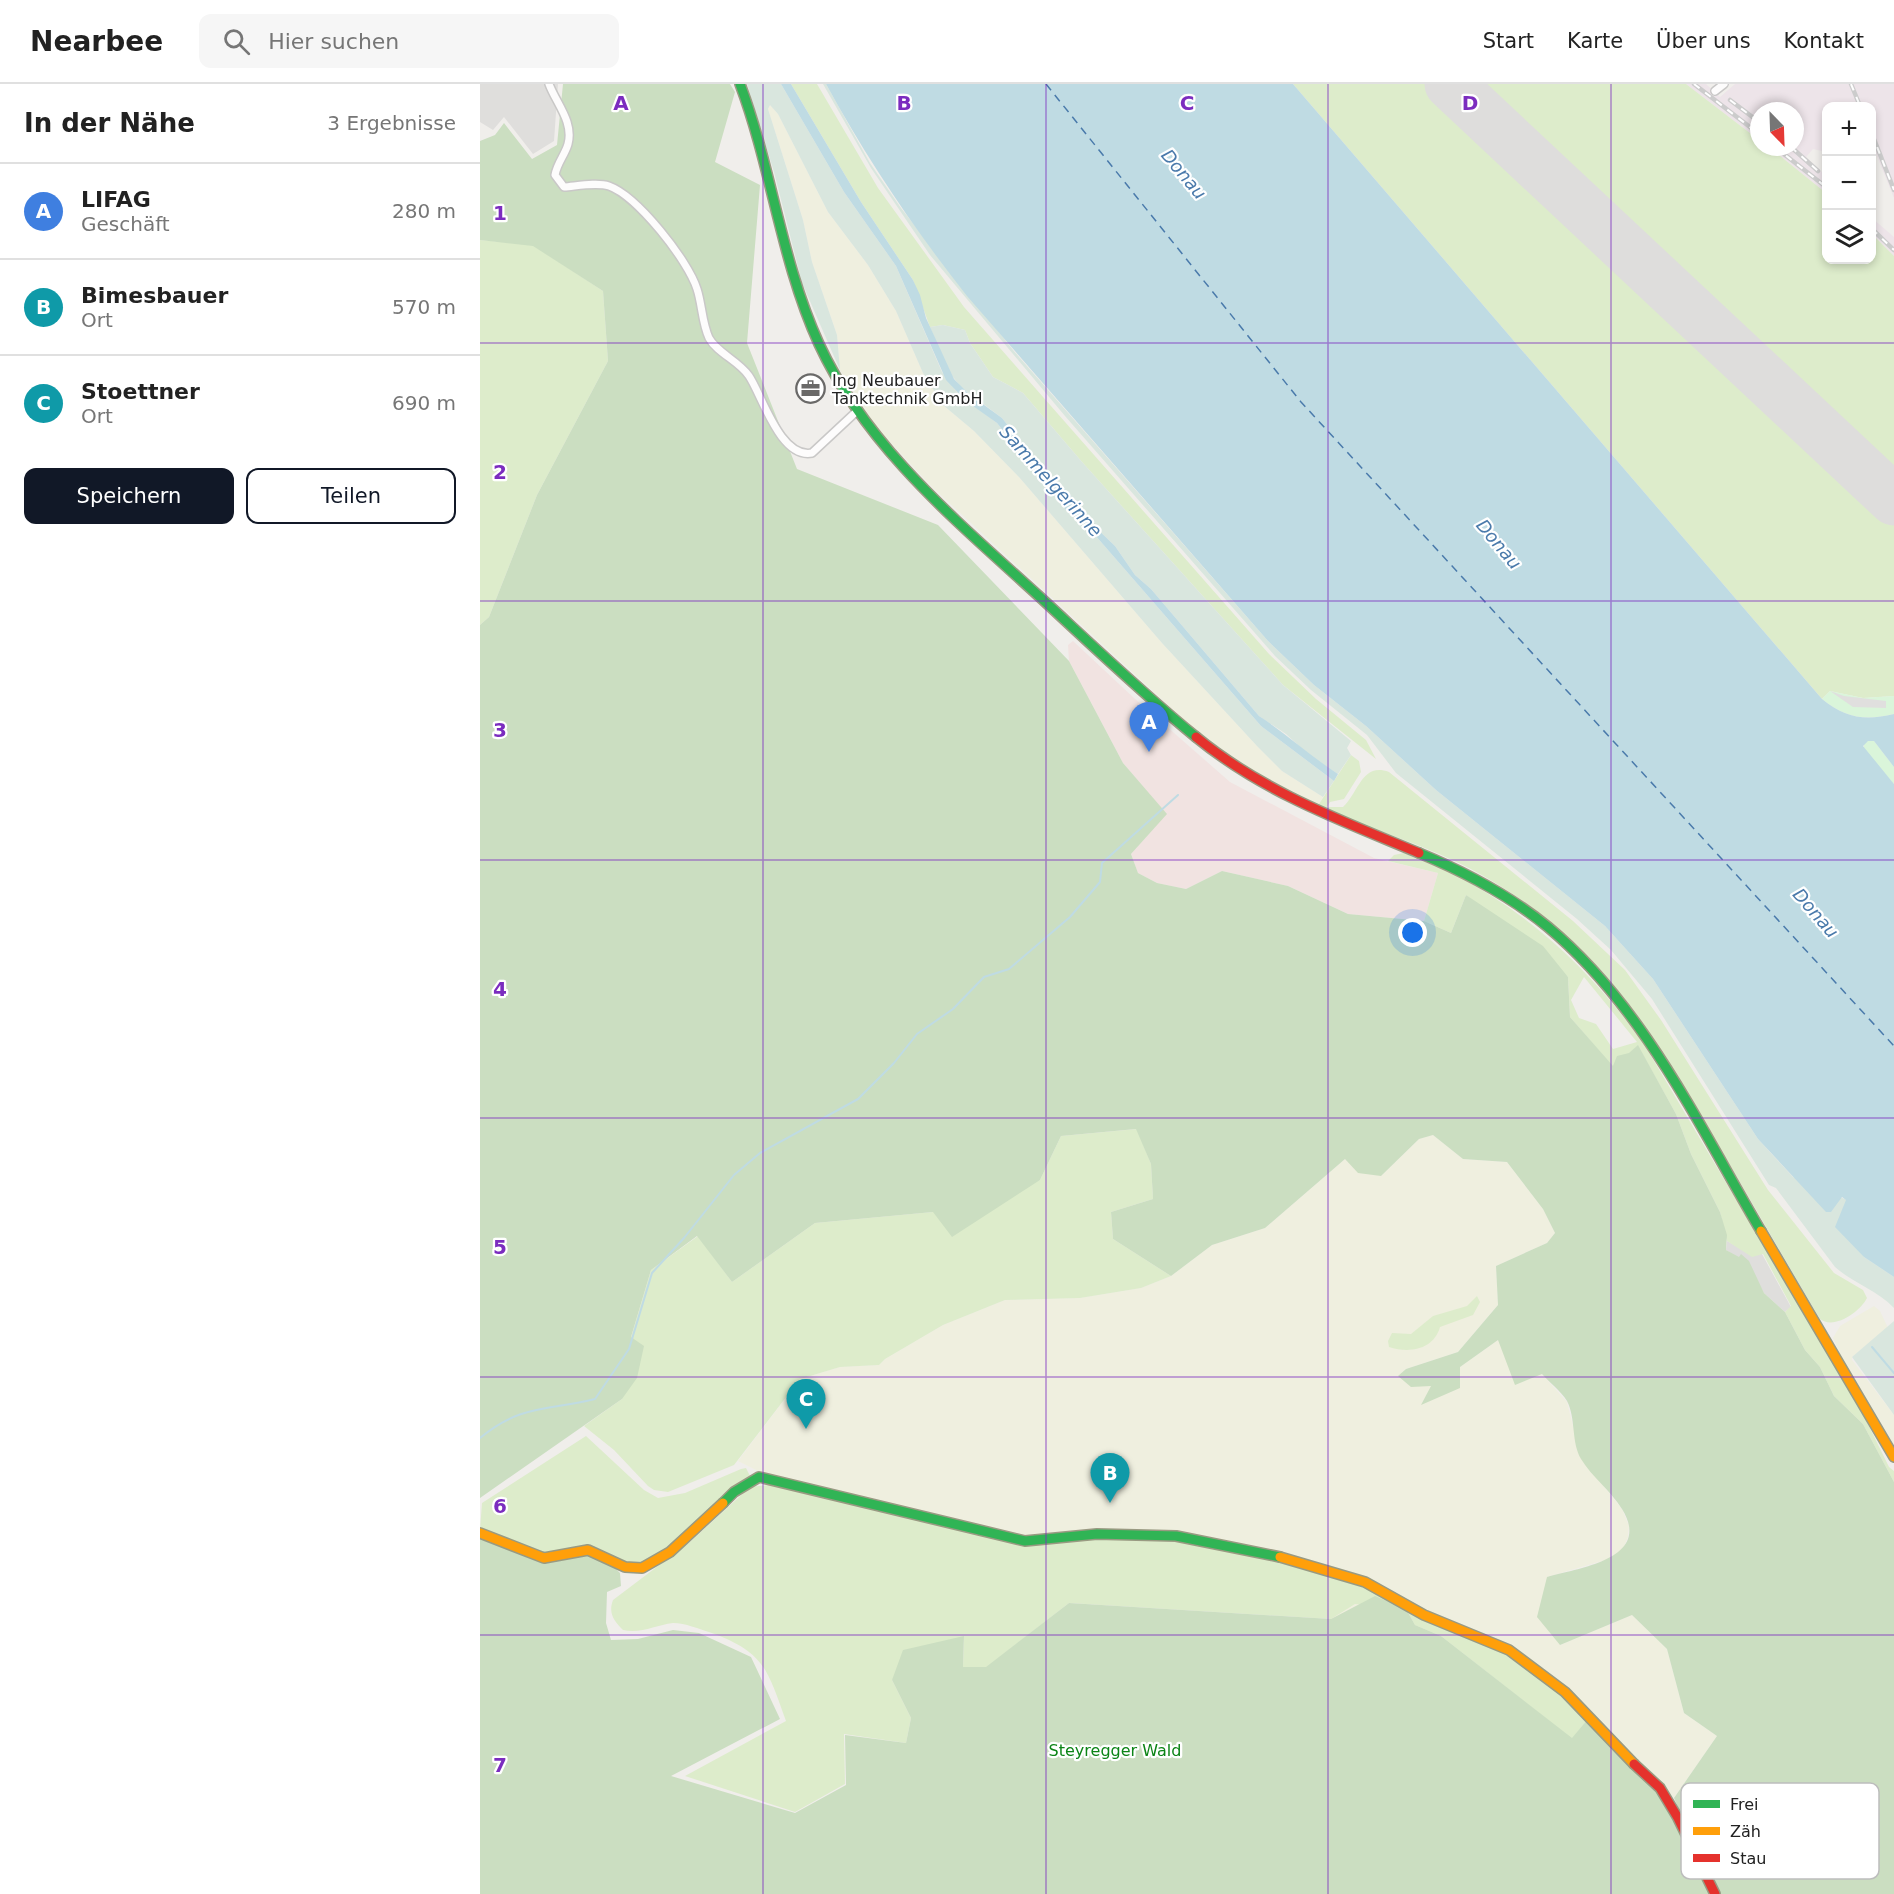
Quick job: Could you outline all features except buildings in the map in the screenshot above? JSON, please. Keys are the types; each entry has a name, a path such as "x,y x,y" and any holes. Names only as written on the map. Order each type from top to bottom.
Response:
{"main road":[{"path":"740,84 765,160 803,304 823,353 857,411 890,453 924,488 1146,694 1213,751 1261,784 1300,806 1446,864 1480,881 1538,920 1589,965 1618,998 1648,1040 1894,1457"},
{"path":"480,1533 544,1558 588,1550 625,1567 642,1568 670,1552 734,1492 759,1477 1024,1541 1096,1534 1149,1534 1213,1542 1306,1563 1365,1582 1431,1619 1498,1644 1517,1655 1566,1692 1618,1749 1660,1788 1681,1824"},
{"path":"1708,1879 1715,1894"}],"street":[{"path":"549,84 567,118 568,143 557,163 555,175 564,186 606,185 620,191 674,246 697,287 710,339 748,375 770,421 791,445 800,452 812,453 857,411"},
{"path":"1715,91 1724,84"}],"shaded area":[{"path":"480,84 558,84 554,141 533,154 504,117 493,130 480,122"},
{"path":"747,84 781,84 844,192 896,266 942,372 957,392 997,423 1074,518 1088,527 1261,726 1334,781 1323,797 1282,771 1257,746 1162,643 1019,477 974,431 943,405 923,373 896,311 868,265 828,212 778,114 770,105 768,109 803,220 812,262 837,335 840,370 802,283 774,172"},
{"path":"823,84 826,84 870,163 901,208 1013,350 1268,641 1314,685 1366,726 1436,790 1605,926 1653,979 1758,1139 1793,1177 1847,1200 1864,1257 1894,1277 1894,1308 1880,1296 1835,1267 1776,1188 1769,1185 1652,999 1611,950 1577,919 1396,773 1367,735 1311,690 1275,656 1065,416 930,255 871,168"},
{"path":"1686,84 1706,84 1720,97 1735,84 1894,84 1894,198 1876,154 1876,102 1822,102 1822,151 1813,149 1806,157 1822,172 1822,190 1780,156 1804,156 1804,102 1750,102 1750,133"},
{"path":"1876,221 1894,237 1894,256 1876,238"},
{"path":"943,325 965,330 970,343 993,377 1023,393 1082,462 1283,685 1351,741 1347,748 1351,755 1338,774 1310,756 1286,734 1259,716 1151,589 1135,575 1115,546 1090,522 1068,492 1044,471 1002,418 961,387 949,372 930,327"},
{"path":"1073,641 1230,782 1374,858 1438,873 1424,921 1348,914 1288,886 1222,871 1186,889 1157,883 1138,873 1131,854 1166,814 1123,763 1069,661 1068,645"},
{"path":"1830,691 1844,696 1886,701 1886,708 1853,707"},
{"path":"1727,1241 1743,1250 1762,1254 1791,1307 1785,1312 1764,1293 1749,1265 1726,1250"},
{"path":"1894,1321 1894,1415 1852,1357"}],"green space":[{"path":"563,84 730,84 735,92 715,162 760,185 747,343 797,469 938,525 1069,661 1123,763 1167,814 1131,854 1138,873 1157,883 1186,889 1222,871 1288,886 1348,914 1424,921 1451,933 1466,895 1543,946 1568,977 1570,1017 1613,1066 1617,1056 1629,1053 1638,1045 1676,1114 1691,1154 1720,1212 1727,1235 1726,1250 1739,1257 1741,1254 1749,1261 1764,1293 1785,1312 1805,1350 1820,1367 1834,1396 1863,1424 1894,1482 1894,1894 1716,1894 1709,1879 1879,1879 1879,1783 1684,1783 1717,1736 1684,1713 1667,1649 1632,1615 1560,1645 1537,1617 1547,1577 1577,1570 1608,1558 1620,1550 1628,1539 1629,1526 1618,1502 1581,1459 1567,1401 1542,1374 1515,1385 1498,1340 1460,1367 1460,1388 1421,1405 1431,1386 1411,1387 1398,1376 1406,1369 1458,1352 1498,1305 1496,1266 1547,1243 1555,1233 1543,1209 1507,1162 1463,1159 1433,1135 1419,1139 1381,1176 1358,1173 1345,1159 1265,1228 1212,1245 1171,1276 1113,1239 1111,1212 1153,1199 1151,1164 1136,1129 1061,1136 1040,1180 952,1237 933,1212 815,1223 732,1282 697,1236 651,1270 631,1337 644,1346 637,1378 622,1399 480,1498 480,625 489,617 537,495 608,361 603,291 533,246 480,240 480,141 495,135 504,123 532,159 557,145"},
{"path":"791,84 817,84 878,188 964,307 1269,654 1316,699 1366,740 1376,759 1283,685 1082,462 1023,393 993,377 970,343 965,330 943,325 930,327 913,280 861,202"},
{"path":"1293,84 1686,84 1750,133 1750,156 1780,156 1822,190 1822,264 1876,264 1876,238 1894,256 1894,696 1863,698 1830,691 1822,699"},
{"path":"770,105 778,114 828,212 868,265 896,311 923,373 943,405 974,431 1019,477 1162,643 1257,746 1282,771 1323,797 1317,807 1260,776 1194,729 932,487 877,428 840,370 837,335 812,262 803,220 768,109"},
{"path":"480,240 533,245 603,291 608,361 537,495 489,617 480,625"},
{"path":"1830,691 1863,698 1894,696 1894,714 1865,717 1847,714 1822,699"},
{"path":"1868,740 1874,741 1894,767 1894,784 1864,749 1864,743"},
{"path":"1351,755 1359,761 1361,772 1344,799 1330,802 1327,807 1343,807 1362,780 1373,771 1389,772 1573,921 1625,970 1661,1020 1768,1190 1834,1273 1863,1290 1867,1298 1859,1309 1839,1321 1826,1322 1820,1319 1671,1066 1622,996 1596,965 1565,935 1531,907 1471,869 1428,849 1317,807"},
{"path":"1404,853 1448,871 1509,908 1535,927 1582,970 1624,1018 1644,1044 1863,1414 1889,1467 1894,1471 1894,1482 1863,1424 1834,1396 1820,1367 1805,1350 1785,1312 1791,1306 1763,1254 1752,1257 1727,1241 1720,1212 1691,1154 1676,1114 1638,1046 1613,1067 1570,1017 1568,977 1466,895 1451,933 1424,921 1438,873 1388,861 1394,855","holes":["1584,977 1637,1042 1613,1049 1596,1024 1579,1018 1571,1000"]},
{"path":"1137,1129 1151,1164 1153,1199 1111,1212 1113,1239 1171,1276 1141,1288 1080,1298 1005,1300 943,1325 885,1359 879,1365 840,1367 800,1379 734,1465 668,1492 654,1490 648,1486 614,1450 584,1426 622,1399 631,1337 651,1270 698,1236 732,1282 815,1223 933,1212 1040,1180 1061,1136"},
{"path":"1433,1135 1463,1159 1507,1162 1543,1209 1555,1233 1547,1243 1496,1266 1498,1305 1458,1352 1406,1369 1399,1376 1432,1386 1422,1404 1460,1367 1498,1340 1542,1374 1567,1402 1581,1458 1622,1509 1629,1526 1628,1537 1623,1549 1609,1559 1547,1577 1560,1645 1632,1615 1667,1649 1684,1713 1717,1736 1684,1783 1681,1783 1681,1788 1674,1798 1611,1737 1574,1695 1548,1675 1027,1539 766,1475 738,1461 800,1379 840,1367 879,1365 885,1359 943,1325 1005,1300 1080,1298 1141,1288 1171,1276 1212,1245 1265,1228 1345,1159 1381,1176 1419,1139"},
{"path":"1477,1296 1480,1302 1473,1315 1440,1327 1427,1345 1413,1350 1389,1347 1388,1341 1392,1333 1411,1334 1433,1316 1467,1306"},
{"path":"1874,1306 1880,1311 1888,1328 1852,1357 1852,1360 1894,1415 1894,1445 1843,1360 1833,1338 1840,1326"},
{"path":"586,1436 644,1490 658,1498 685,1493 741,1469 746,1468 750,1476 691,1531 649,1564 629,1567 596,1549 542,1555 480,1530 482,1503"},
{"path":"770,1485 1017,1538 1100,1531 1256,1547 1302,1559 1372,1582 1548,1675 1590,1710 1587,1720 1572,1739 1441,1636 1415,1625 1406,1609 1355,1604 1331,1619 1069,1603 987,1667 963,1667 964,1637 892,1680 911,1718 906,1743 844,1734 845,1784 795,1812 685,1776 786,1721 768,1675 753,1655 728,1639 687,1625 673,1623 642,1630 623,1630 615,1620 611,1609 613,1600 691,1541 750,1487"},
{"name":"Steyregger Wald","path":"480,1537 545,1560 563,1560 591,1553 608,1561 620,1573 621,1586 607,1592 606,1623 611,1640 638,1639 673,1630 699,1633 751,1657 780,1719 671,1776 795,1813 846,1785 845,1735 906,1743 911,1718 892,1680 903,1650 964,1636 963,1667 986,1667 1069,1603 1331,1619 1375,1596 1406,1609 1415,1625 1441,1636 1572,1738 1587,1720 1626,1763 1650,1782 1668,1806 1681,1831 1681,1879 1705,1879 1713,1894 480,1894"},
{"path":"1681,1788 1681,1814 1674,1798"}],"water":[{"name":"Sammelgerinne","path":"781,84 791,84 861,202 913,280 926,318 954,379 969,394 1002,418 1044,471 1068,492 1090,522 1115,546 1135,575 1151,589 1259,716 1338,774 1334,781 1261,726 1088,527 1067,511 997,423 966,401 946,380 896,266 844,192"},
{"name":"Donau","path":"826,84 1293,84 1822,699 1847,714 1856,716 1874,717 1894,714 1894,767 1874,741 1868,741 1863,746 1894,784 1894,1277 1864,1257 1835,1227 1846,1200 1842,1197 1831,1212 1826,1212 1758,1139 1653,979 1605,926 1436,790 1366,726 1314,685 1268,641 967,296 892,193"}],"waterway":[{"path":"480,1438 495,1427 522,1414 595,1399 629,1349 652,1273 684,1238 734,1175 760,1153 858,1099 894,1063 917,1034 953,1009 984,977 1009,969 1070,917 1100,882 1102,863 1178,795"},
{"path":"1872,1347 1894,1373"}],"ferry route":[{"path":"1046,84 1301,402 1894,1046"}],"runway":[{"path":"1450,84 1894,500"}],"railway":[{"path":"1694,84 1750,127"},
{"path":"1851,84 1858,102"},
{"path":"1730,100 1750,115"},
{"path":"1876,144 1894,190"},
{"path":"1786,156 1822,184"},
{"path":"1801,156 1818,171"},
{"path":"1876,233 1894,250"}],"traffic: fast":[{"path":"740,84 806,312 819,344 839,382 862,417 888,450 947,512 1117,669 1196,737"},
{"path":"1419,853 1470,876 1518,905 1548,927 1613,993 1641,1031 1692,1110 1761,1231"},
{"path":"723,1503 734,1492 759,1477 1025,1541 1097,1534 1176,1536 1280,1557"}],"traffic: slow":[{"path":"1761,1231 1894,1457"},
{"path":"480,1533 544,1558 588,1550 625,1567 642,1568 670,1552 723,1503"},
{"path":"1280,1557 1365,1582 1424,1615 1509,1650 1565,1692 1634,1764"}],"traffic: jam":[{"path":"1196,737 1248,774 1275,789 1331,816 1419,853"},
{"path":"1634,1764 1660,1788 1681,1824"},
{"path":"1708,1879 1715,1894"}],"place":[{"name":"Ing Neubauer Tanktechnik GmbH","path":"811,389"},
{"name":"LIFAG","path":"1149,752"},
{"name":"Stoettner","path":"806,1429"},
{"name":"Bimesbauer","path":"1110,1503"}]}
